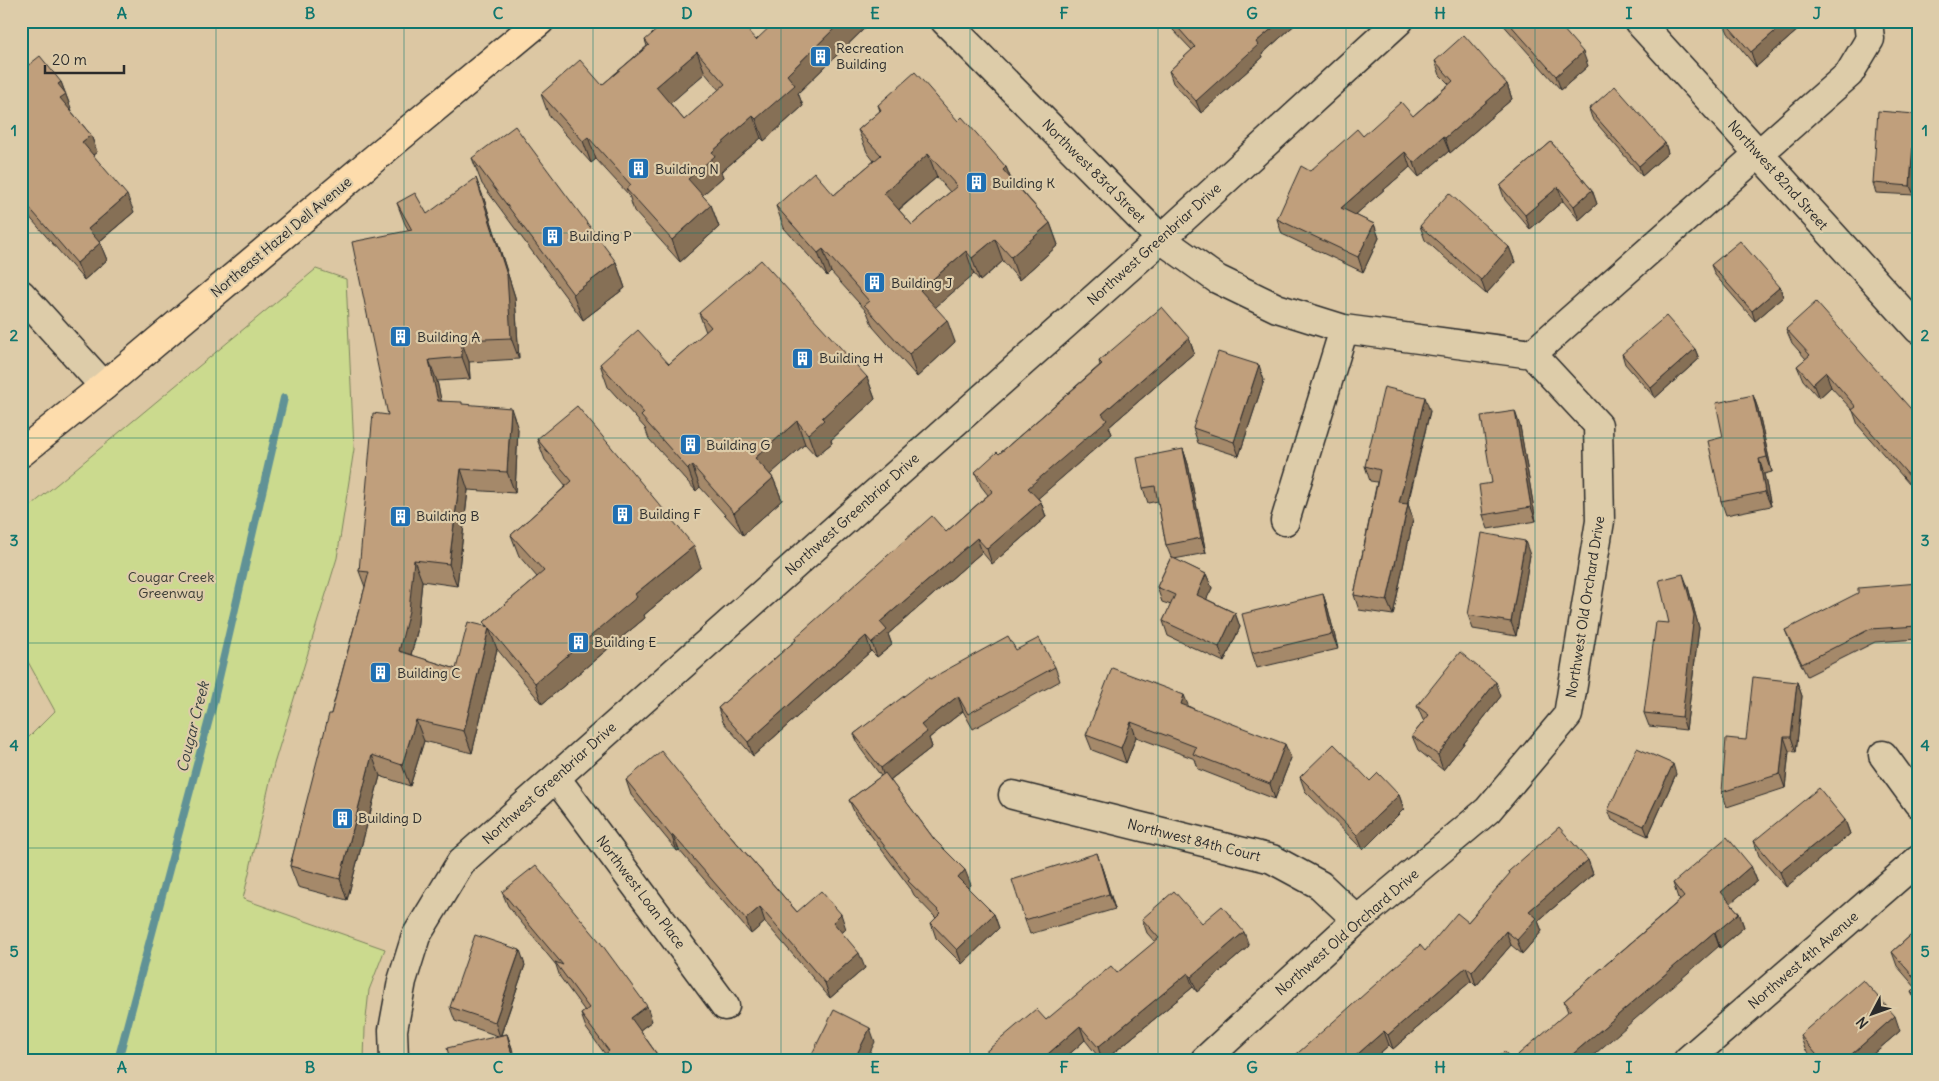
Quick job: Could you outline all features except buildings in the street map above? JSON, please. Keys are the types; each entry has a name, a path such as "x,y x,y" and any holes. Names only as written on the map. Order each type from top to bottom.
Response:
{"main road":[{"name":"Northeast Hazel Dell Avenue","path":"21,453 104,386 540,21"}],"street":[{"name":"Northwest 83rd Street","path":"945,21 1161,239 1217,279 1277,308 1344,329 1532,354"},
{"name":"Northwest Greenbriar Drive","path":"394,1060 393,1030 402,981 416,936 461,862 1161,239 1399,21"},
{"name":"Northwest 82nd Street","path":"1638,21 1918,329"},
{"path":"1532,354 1849,74 1870,39 1868,21"},
{"path":"21,294 104,386"},
{"path":"1285,521 1344,329"},
{"name":"Northwest Old Orchard Drive","path":"1205,1060 1357,920 1488,810 1568,715 1600,521 1598,425 1532,354"},
{"path":"1883,755 1918,803"},
{"name":"Northwest Loan Place","path":"556,778 725,1006"},
{"name":"Northwest 84th Court","path":"1013,795 1272,859 1320,885 1357,920"},
{"name":"Northwest 4th Avenue","path":"1688,1060 1918,860"}],"green space":[{"name":"Cougar Creek Greenway","path":"316,269 346,279 354,449 337,558 274,764 243,899 385,949 369,990 364,1060 21,1060 21,745 55,711 21,649 21,514"}],"waterway":[{"name":"Cougar Creek","path":"118,1060 211,712 284,398"}],"place":[{"name":"Recreation Building","path":"820,56"},
{"name":"Building N","path":"639,169"},
{"name":"Building K","path":"976,183"},
{"name":"Building P","path":"553,236"},
{"name":"Building J","path":"875,283"},
{"name":"Building A","path":"401,337"},
{"name":"Building H","path":"803,358"},
{"name":"Building G","path":"690,445"},
{"name":"Building F","path":"623,514"},
{"name":"Building B","path":"400,516"},
{"name":"Building E","path":"578,642"},
{"name":"Building C","path":"381,673"},
{"name":"Building D","path":"342,818"}]}
